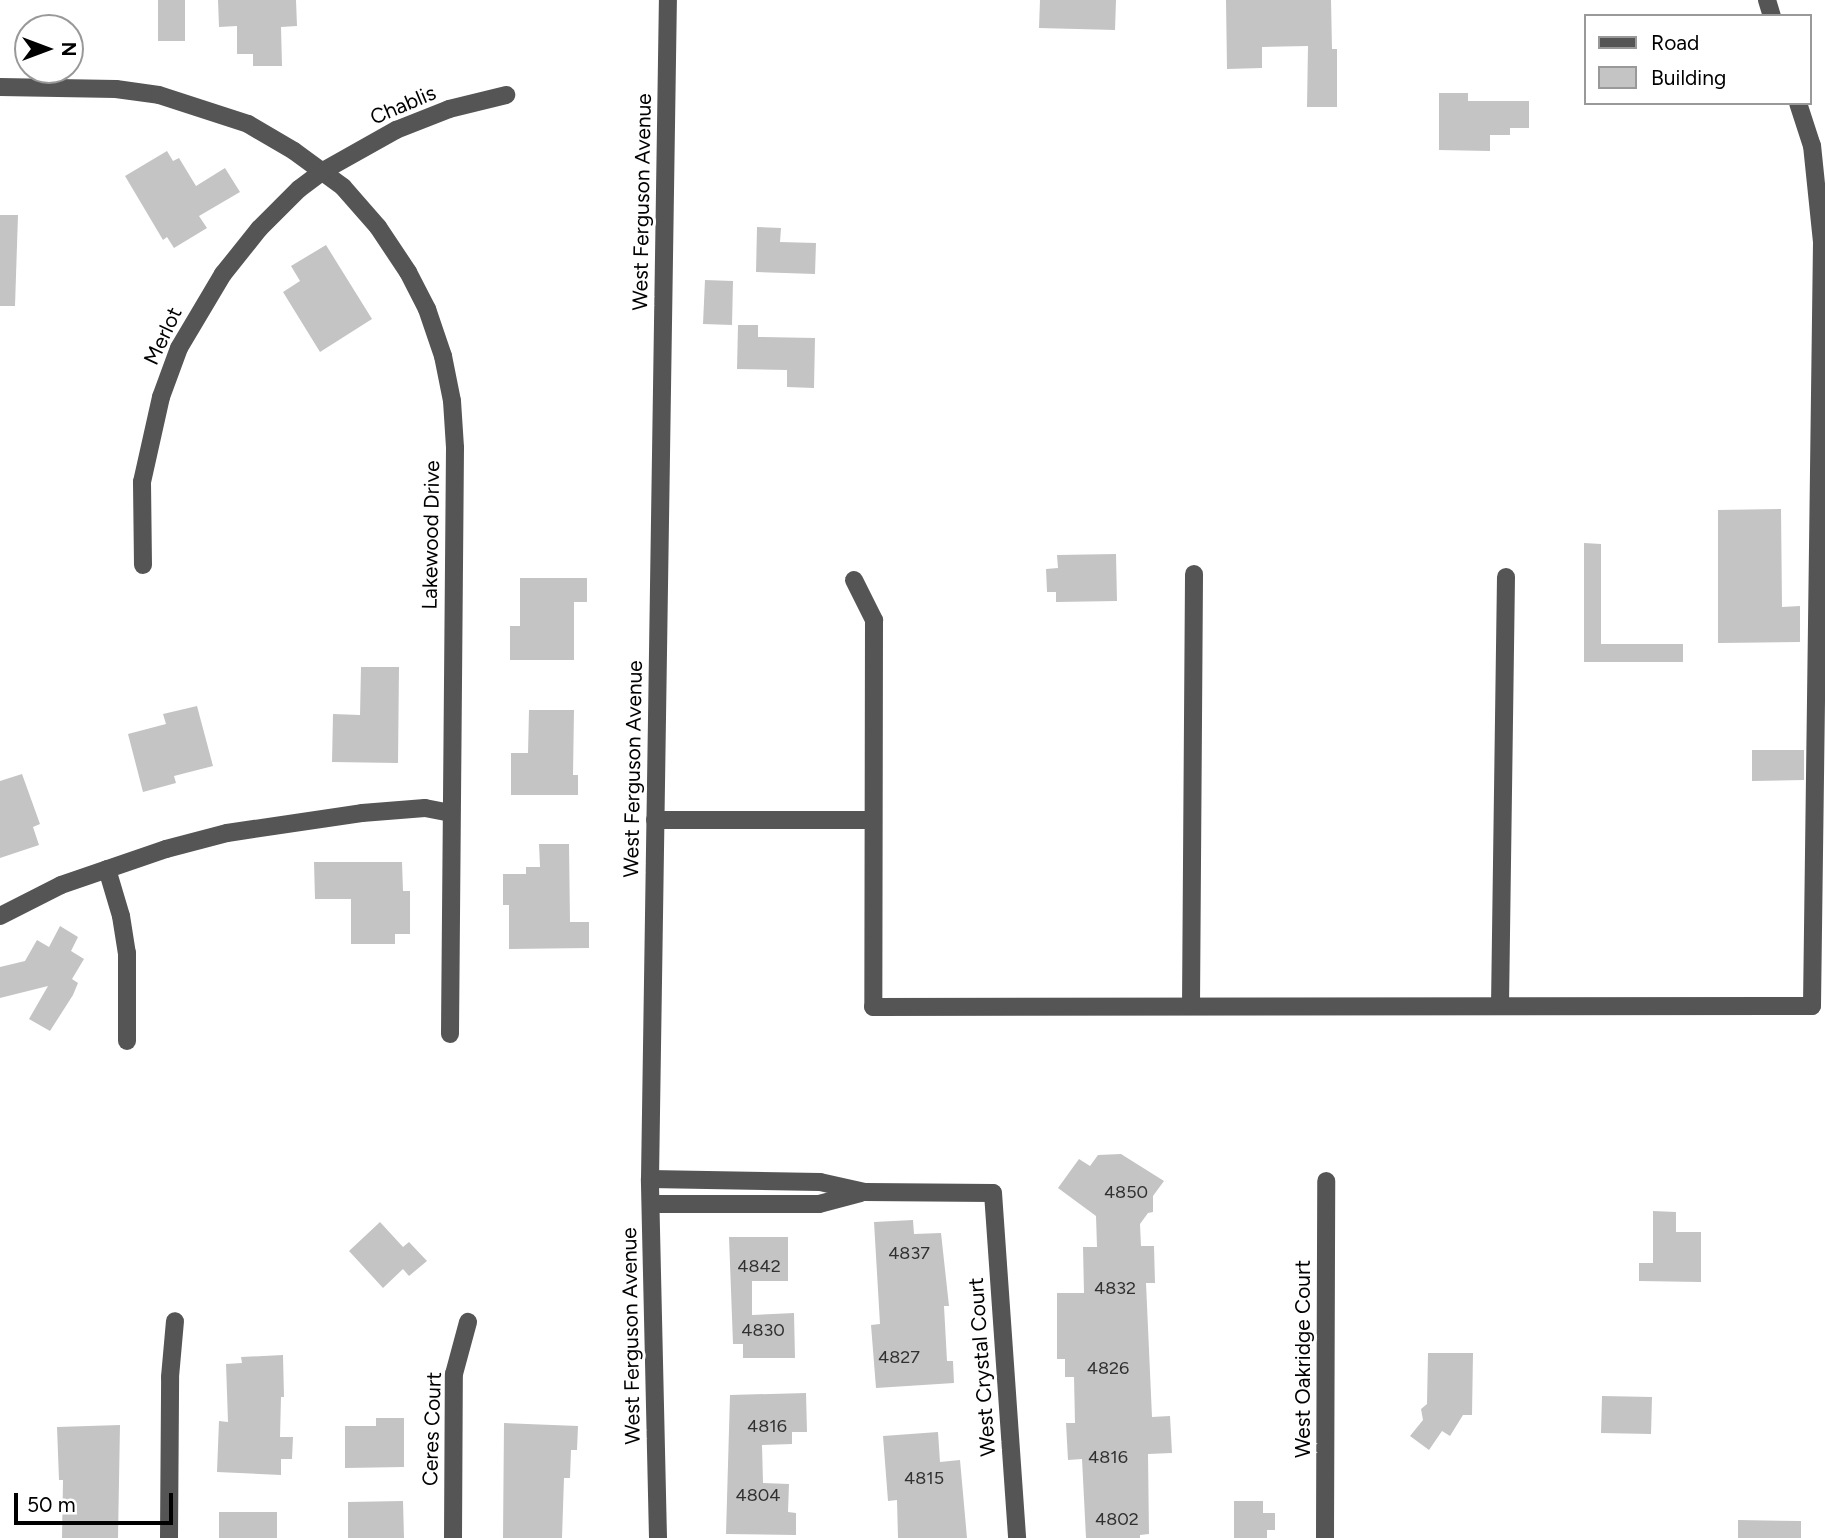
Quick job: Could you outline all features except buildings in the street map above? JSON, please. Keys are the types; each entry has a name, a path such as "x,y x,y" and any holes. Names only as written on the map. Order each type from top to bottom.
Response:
{"street":[{"name":"West Ferguson Avenue","path":"658,1538 650,1179 668,0"},
{"name":"Lakewood Drive","path":"0,87 116,89 159,94 248,124 323,171 342,187 378,227 408,271 427,309 439,344 452,401 456,448 450,813 450,1034"},
{"name":"Chablis","path":"323,171 396,130 449,110 506,95"},
{"path":"854,580 874,620 873,1007 1812,1006 1819,878 1822,242 1812,146 1799,105"},
{"name":"Merlot","path":"143,565 140,522 148,443 179,348 223,274 259,229 299,189 323,171"},
{"path":"1191,1006 1194,574"},
{"path":"1500,1006 1506,578"},
{"path":"0,916 61,885 227,833 299,820 425,808 450,813"},
{"path":"655,820 873,820"},
{"path":"107,869 121,916 127,953 127,1041"},
{"path":"650,1179 820,1182 864,1192"},
{"name":"West Oakridge Court","path":"1325,1538 1326,1181"},
{"path":"651,1204 820,1204 864,1192"},
{"name":"West Crystal Court","path":"864,1192 993,1192 1017,1538"},
{"path":"169,1538 170,1377 175,1321"},
{"name":"Ceres Court","path":"453,1538 454,1374 468,1322"}]}
